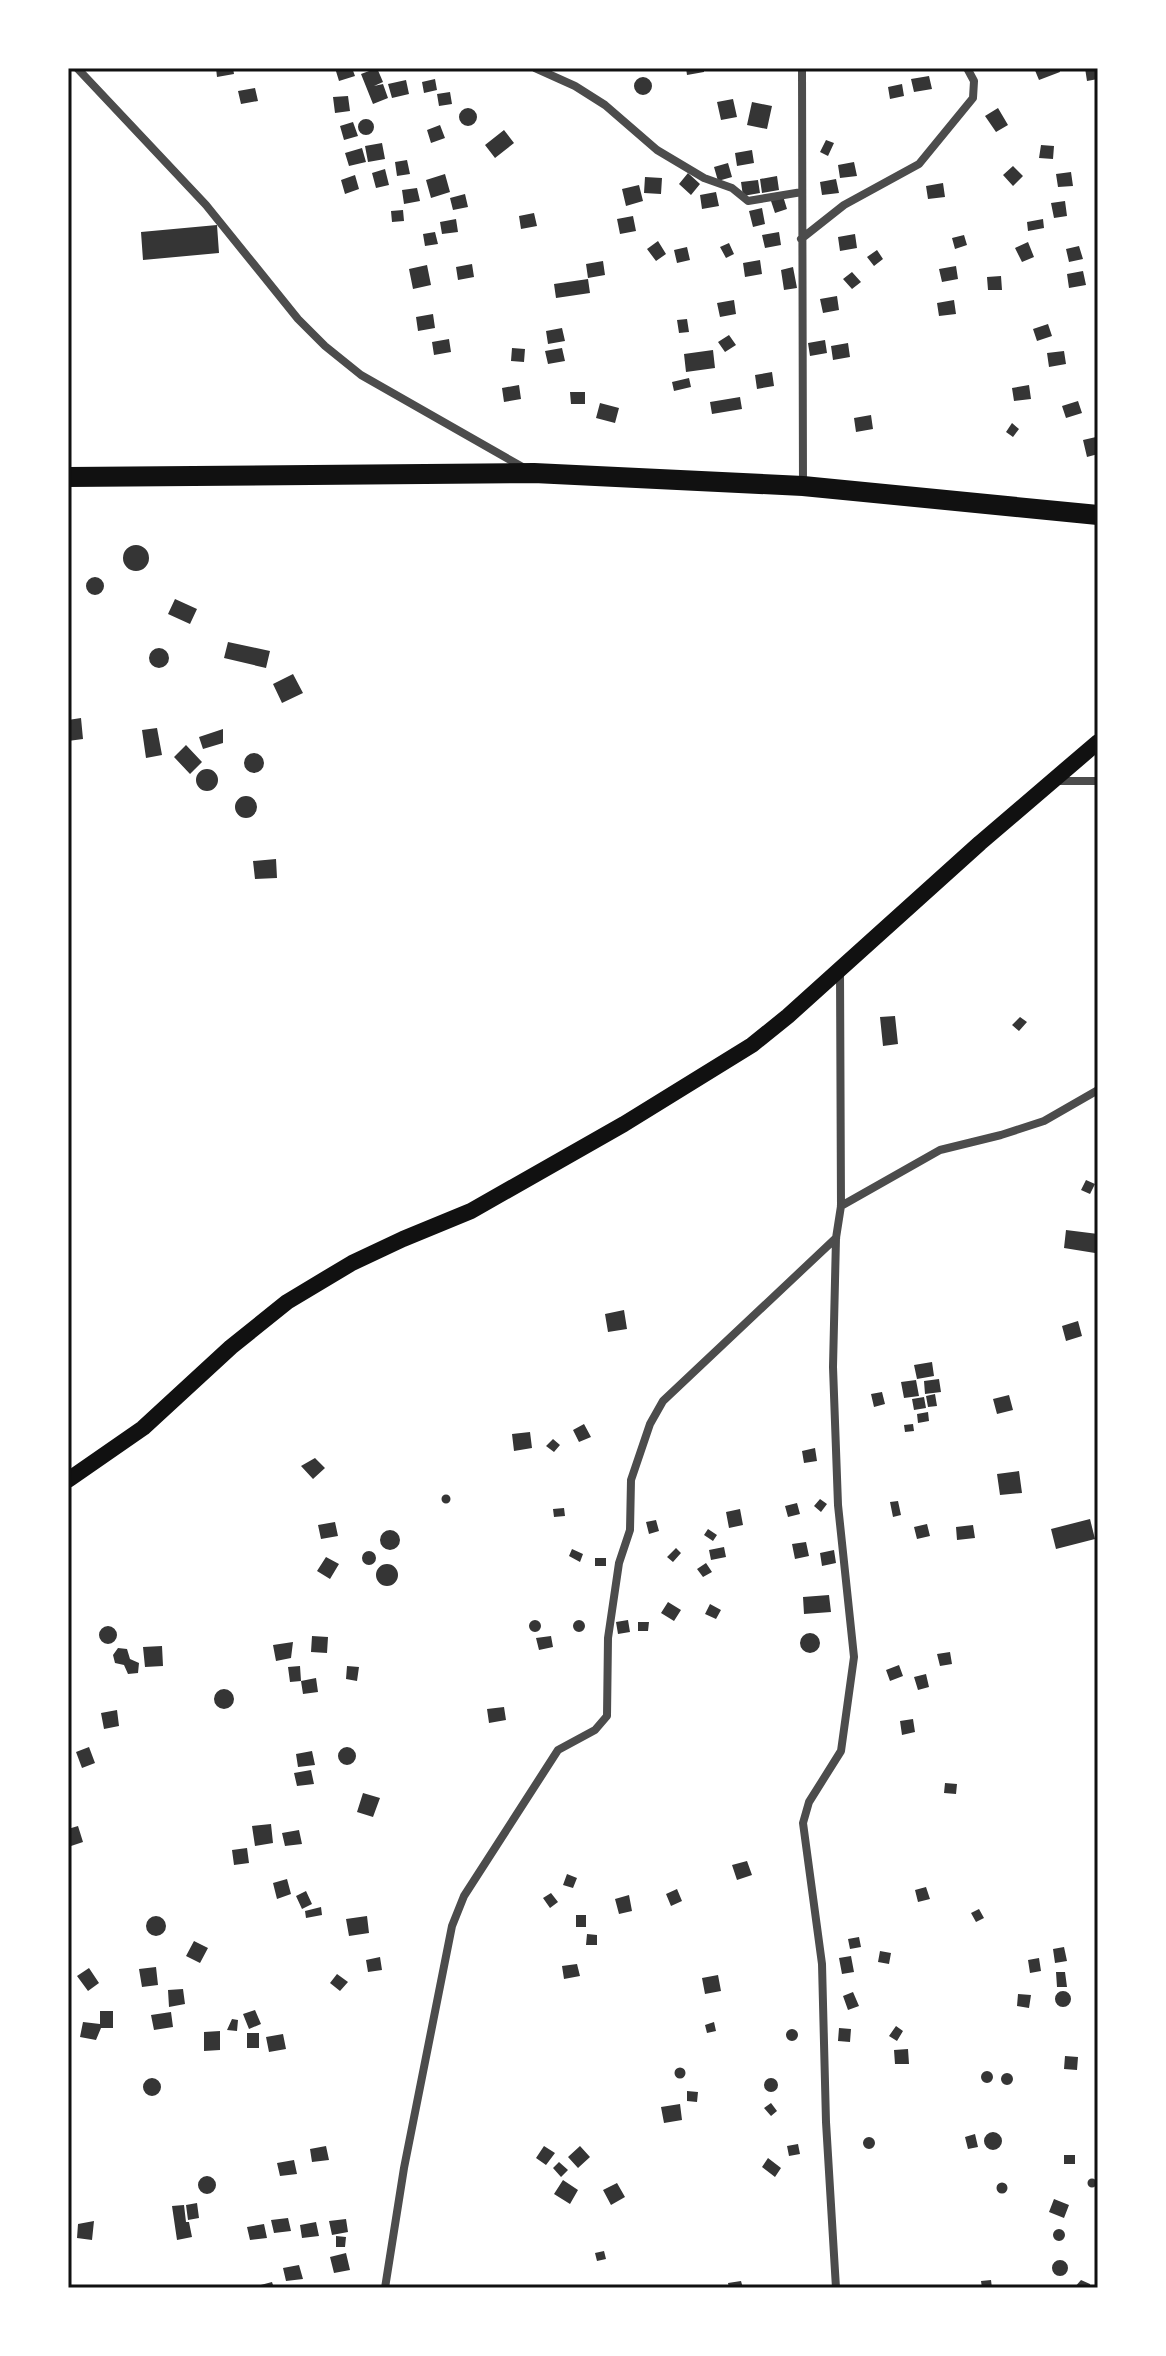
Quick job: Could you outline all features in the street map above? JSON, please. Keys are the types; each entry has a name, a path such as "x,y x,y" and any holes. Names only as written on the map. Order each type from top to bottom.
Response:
{"main road":[{"path":"68,477 534,473 803,486 1098,515"},
{"path":"68,1480 143,1428 231,1347 287,1302 352,1263 471,1211 709,1073 788,1016 1050,781 1098,742"}],"street":[{"path":"77,68 206,205 298,319 325,346 361,375 534,473"},
{"path":"535,68 575,86 605,105 657,150 704,178 732,188 748,201 802,192"},
{"path":"802,68 803,486"},
{"path":"801,239 844,205 919,164 973,98 974,81 967,68"},
{"path":"1050,781 1098,781"},
{"path":"836,2288 826,2122 822,1964 803,1823 809,1802 841,1751 854,1657 838,1505 833,1367 836,1238 841,1206 840,970"},
{"path":"841,1206 940,1150 1044,1121 1098,1090"},
{"path":"385,2288 404,2168 452,1926 464,1896 558,1750 595,1730 607,1716 608,1638 619,1563 630,1530 631,1480 650,1424 663,1401 836,1238"}],"building":[{"path":"216,68 233,68 234,74 217,77"},
{"path":"335,68 352,68 355,76 339,81"},
{"path":"377,68 383,82 374,86 383,84 388,98 373,104 361,74"},
{"path":"686,68 704,68 704,72 687,75"},
{"path":"1034,68 1059,68 1060,72 1039,80"},
{"path":"1085,68 1098,68 1098,79 1087,81"},
{"path":"929,76 932,89 914,92 911,79"},
{"path":"643,77 652,86 643,95 634,86"},
{"path":"435,79 437,90 424,93 422,82"},
{"path":"406,80 409,94 392,98 388,84"},
{"path":"902,84 904,96 890,99 888,87"},
{"path":"255,88 258,101 241,104 238,91"},
{"path":"450,92 452,104 439,106 437,94"},
{"path":"348,96 350,111 335,113 333,97"},
{"path":"733,99 737,117 721,120 717,102"},
{"path":"752,102 772,106 767,129 747,125"},
{"path":"468,108 477,117 468,126 459,117"},
{"path":"998,108 1008,125 996,132 985,116"},
{"path":"366,119 372,121 372,133 366,135 360,133 358,127 360,121"},
{"path":"353,122 358,136 344,140 340,126"},
{"path":"440,125 445,138 431,143 427,130"},
{"path":"504,130 514,143 495,158 485,145"},
{"path":"826,140 834,143 828,156 820,152"},
{"path":"382,143 385,159 368,162 365,146"},
{"path":"1041,145 1054,146 1053,159 1039,158"},
{"path":"362,148 366,162 349,166 345,153"},
{"path":"752,150 754,163 737,166 735,153"},
{"path":"407,160 410,174 397,176 395,162"},
{"path":"854,162 857,176 840,178 838,165"},
{"path":"728,163 732,177 718,181 714,167"},
{"path":"1013,166 1023,176 1013,186 1003,175"},
{"path":"385,169 389,185 376,188 372,173"},
{"path":"1071,172 1073,186 1058,187 1056,174"},
{"path":"688,173 700,184 691,195 679,184"},
{"path":"445,174 450,192 431,198 426,180"},
{"path":"355,175 359,189 345,194 341,180"},
{"path":"777,176 779,190 762,193 760,179"},
{"path":"645,177 662,178 661,194 644,193"},
{"path":"836,179 839,193 822,195 820,182"},
{"path":"758,180 760,193 743,196 741,182"},
{"path":"943,183 945,197 928,199 926,186"},
{"path":"639,185 643,201 626,206 622,189"},
{"path":"417,188 420,201 404,204 402,190"},
{"path":"716,192 719,206 702,209 700,195"},
{"path":"465,194 468,207 453,210 450,198"},
{"path":"783,196 787,209 775,213 771,201"},
{"path":"1065,201 1067,216 1054,218 1051,203"},
{"path":"762,208 765,224 753,227 749,211"},
{"path":"403,210 404,221 392,222 391,211"},
{"path":"534,213 537,226 521,229 519,216"},
{"path":"633,216 636,231 620,234 617,219"},
{"path":"456,219 458,232 442,234 440,222"},
{"path":"1043,219 1044,228 1028,231 1027,222"},
{"path":"217,225 219,253 143,260 141,232"},
{"path":"435,232 438,244 425,246 423,234"},
{"path":"779,232 781,245 765,248 762,235"},
{"path":"855,234 857,248 840,251 838,237"},
{"path":"964,235 967,245 955,249 952,238"},
{"path":"658,241 666,254 656,261 647,249"},
{"path":"1028,242 1034,257 1022,262 1015,248"},
{"path":"729,243 734,254 726,258 720,247"},
{"path":"1079,246 1083,259 1069,262 1066,249"},
{"path":"687,247 690,260 677,263 674,250"},
{"path":"877,250 883,259 874,266 867,257"},
{"path":"760,260 762,274 745,277 743,263"},
{"path":"603,261 605,275 588,278 586,264"},
{"path":"472,264 474,277 458,280 456,267"},
{"path":"427,265 431,285 413,289 409,269"},
{"path":"956,266 958,279 942,282 939,269"},
{"path":"793,267 797,288 784,290 781,270"},
{"path":"1083,271 1086,285 1069,288 1067,274"},
{"path":"852,272 861,282 852,289 843,279"},
{"path":"1001,276 1002,290 988,290 987,277"},
{"path":"588,279 590,293 556,298 554,284"},
{"path":"837,296 839,310 823,313 820,299"},
{"path":"734,300 736,314 720,317 717,303"},
{"path":"954,300 956,314 939,316 937,303"},
{"path":"433,314 435,328 418,331 416,317"},
{"path":"687,319 689,332 679,333 677,320"},
{"path":"1048,324 1052,336 1037,341 1033,329"},
{"path":"562,328 565,341 548,344 546,331"},
{"path":"729,335 736,345 725,352 718,342"},
{"path":"449,339 451,352 434,355 432,342"},
{"path":"825,340 827,353 810,356 808,343"},
{"path":"848,343 850,357 833,360 831,346"},
{"path":"512,348 525,349 524,362 511,361"},
{"path":"562,348 565,361 548,364 545,351"},
{"path":"713,350 715,368 686,372 684,354"},
{"path":"1064,351 1066,364 1049,367 1047,353"},
{"path":"772,372 774,386 757,389 755,375"},
{"path":"689,378 691,387 674,391 672,382"},
{"path":"519,385 521,399 504,402 502,388"},
{"path":"1029,385 1031,399 1014,401 1012,388"},
{"path":"570,392 585,392 585,404 571,404"},
{"path":"740,397 742,409 712,414 710,402"},
{"path":"1078,401 1082,413 1066,418 1062,406"},
{"path":"600,403 619,408 615,423 596,418"},
{"path":"871,415 873,429 856,432 854,418"},
{"path":"1012,423 1019,429 1013,437 1006,432"},
{"path":"1096,437 1098,454 1087,457 1083,440"},
{"path":"136,545 145,549 149,558 145,567 136,571 127,567 123,558 127,549"},
{"path":"95,577 104,586 95,595 86,586"},
{"path":"175,599 197,609 190,624 168,614"},
{"path":"228,642 270,651 266,668 224,658"},
{"path":"155,648 163,648 169,658 163,668 155,668 149,662 149,654"},
{"path":"293,674 303,693 282,703 273,684"},
{"path":"81,718 83,739 68,741 68,720"},
{"path":"157,728 162,755 146,758 142,730"},
{"path":"223,729 223,743 203,749 199,737"},
{"path":"186,745 202,762 190,774 174,757"},
{"path":"250,753 258,753 264,763 258,773 250,773 244,767 244,759"},
{"path":"207,769 215,772 218,780 215,788 207,791 199,788 196,780 199,772"},
{"path":"242,796 250,796 257,807 250,818 242,818 235,811 235,803"},
{"path":"276,859 277,878 255,879 253,861"},
{"path":"895,1016 898,1044 883,1046 880,1017"},
{"path":"1020,1017 1027,1022 1019,1031 1012,1025"},
{"path":"1086,1180 1095,1184 1090,1194 1081,1190"},
{"path":"1066,1230 1098,1234 1095,1253 1064,1248"},
{"path":"624,1310 627,1329 608,1332 605,1314"},
{"path":"1078,1321 1082,1336 1066,1341 1062,1326"},
{"path":"932,1362 934,1376 917,1379 914,1365"},
{"path":"939,1379 941,1392 925,1394 924,1381"},
{"path":"916,1380 919,1396 904,1398 901,1382"},
{"path":"882,1392 885,1404 874,1407 871,1394"},
{"path":"935,1394 937,1406 928,1407 926,1396"},
{"path":"1009,1395 1013,1410 997,1414 993,1399"},
{"path":"924,1397 926,1408 914,1410 912,1399"},
{"path":"928,1412 929,1421 918,1423 917,1414"},
{"path":"584,1424 591,1437 579,1442 573,1430"},
{"path":"913,1424 914,1431 905,1432 904,1425"},
{"path":"530,1432 532,1448 514,1451 512,1434"},
{"path":"553,1439 560,1445 554,1452 546,1446"},
{"path":"815,1448 817,1461 804,1463 802,1451"},
{"path":"315,1458 325,1468 313,1479 301,1466"},
{"path":"1019,1471 1022,1493 1000,1495 997,1474"},
{"path":"446,1494 451,1499 446,1504 441,1499"},
{"path":"820,1499 827,1504 821,1512 814,1506"},
{"path":"898,1501 901,1515 893,1517 890,1502"},
{"path":"797,1503 800,1514 788,1517 785,1506"},
{"path":"564,1508 565,1516 554,1517 553,1509"},
{"path":"740,1509 743,1525 729,1528 726,1512"},
{"path":"1090,1519 1095,1539 1056,1549 1051,1529"},
{"path":"656,1520 659,1531 649,1534 646,1522"},
{"path":"335,1522 338,1536 321,1539 318,1525"},
{"path":"927,1524 930,1536 917,1539 914,1527"},
{"path":"973,1525 975,1538 957,1540 956,1527"},
{"path":"708,1529 717,1535 713,1541 704,1535"},
{"path":"390,1530 397,1533 400,1540 397,1547 390,1550 383,1547 380,1540 383,1533"},
{"path":"806,1542 809,1556 795,1559 792,1544"},
{"path":"724,1547 726,1557 711,1560 709,1550"},
{"path":"676,1548 681,1553 673,1562 667,1557"},
{"path":"572,1549 583,1554 580,1562 569,1556"},
{"path":"834,1550 836,1563 822,1566 820,1553"},
{"path":"369,1551 376,1558 369,1565 362,1558"},
{"path":"326,1557 339,1564 330,1579 317,1571"},
{"path":"595,1558 606,1558 606,1566 595,1566"},
{"path":"706,1563 712,1572 703,1577 697,1569"},
{"path":"387,1564 395,1567 398,1575 395,1583 387,1586 379,1583 376,1575 379,1567"},
{"path":"829,1595 831,1612 804,1614 803,1597"},
{"path":"668,1602 681,1610 674,1621 661,1613"},
{"path":"710,1604 721,1610 716,1619 705,1614"},
{"path":"535,1620 541,1626 535,1632 529,1626"},
{"path":"628,1620 630,1632 618,1634 616,1622"},
{"path":"574,1621 584,1621 584,1631 574,1631"},
{"path":"638,1622 649,1622 648,1631 638,1631"},
{"path":"104,1626 112,1626 117,1635 115,1642 104,1644 99,1639 99,1631"},
{"path":"810,1633 817,1636 820,1643 817,1650 810,1653 803,1650 800,1643 803,1636"},
{"path":"312,1636 328,1637 327,1653 311,1652"},
{"path":"551,1636 553,1647 539,1650 536,1638"},
{"path":"293,1642 291,1658 276,1661 273,1645"},
{"path":"162,1646 163,1666 145,1667 143,1647"},
{"path":"118,1648 127,1649 130,1659 139,1663 138,1673 128,1674 124,1665 115,1663 113,1655"},
{"path":"950,1652 952,1664 940,1666 937,1654"},
{"path":"899,1665 903,1676 890,1681 886,1670"},
{"path":"300,1666 301,1681 290,1682 288,1667"},
{"path":"347,1666 359,1667 357,1681 346,1679"},
{"path":"926,1674 929,1687 918,1690 914,1677"},
{"path":"316,1678 318,1692 303,1694 301,1681"},
{"path":"224,1689 231,1692 234,1699 231,1706 224,1709 217,1706 214,1699 217,1692"},
{"path":"504,1707 506,1720 489,1723 487,1709"},
{"path":"117,1710 119,1726 104,1729 101,1713"},
{"path":"913,1719 915,1732 902,1735 900,1721"},
{"path":"89,1747 95,1763 82,1768 76,1752"},
{"path":"347,1747 356,1756 347,1765 338,1756"},
{"path":"312,1751 315,1765 298,1767 296,1754"},
{"path":"311,1770 314,1784 297,1786 294,1773"},
{"path":"945,1783 957,1784 956,1794 944,1793"},
{"path":"363,1793 380,1798 373,1817 357,1812"},
{"path":"271,1824 273,1843 255,1846 252,1826"},
{"path":"78,1826 83,1842 68,1847 68,1829"},
{"path":"299,1830 302,1844 285,1846 282,1833"},
{"path":"247,1848 249,1863 234,1865 232,1850"},
{"path":"747,1861 752,1875 737,1880 732,1865"},
{"path":"567,1874 577,1878 573,1888 563,1885"},
{"path":"287,1879 291,1894 277,1899 273,1883"},
{"path":"926,1887 930,1899 918,1902 915,1890"},
{"path":"677,1889 682,1901 671,1906 666,1894"},
{"path":"306,1891 312,1904 302,1909 296,1896"},
{"path":"551,1893 558,1902 550,1908 543,1898"},
{"path":"629,1895 632,1911 619,1914 615,1899"},
{"path":"321,1907 322,1915 306,1918 305,1911"},
{"path":"979,1909 984,1918 976,1922 971,1913"},
{"path":"576,1915 586,1915 586,1927 576,1927"},
{"path":"152,1916 160,1916 166,1926 160,1936 152,1936 146,1930 146,1922"},
{"path":"367,1916 369,1933 349,1936 346,1919"},
{"path":"587,1934 597,1935 597,1945 586,1945"},
{"path":"859,1937 861,1947 850,1949 848,1939"},
{"path":"194,1941 208,1948 200,1963 186,1956"},
{"path":"1064,1947 1067,1961 1055,1963 1053,1949"},
{"path":"880,1951 891,1953 889,1964 878,1962"},
{"path":"851,1956 854,1972 842,1974 839,1958"},
{"path":"380,1957 382,1970 368,1972 366,1960"},
{"path":"1039,1958 1041,1971 1030,1973 1028,1960"},
{"path":"577,1964 580,1976 564,1979 562,1966"},
{"path":"156,1967 158,1985 142,1987 139,1969"},
{"path":"89,1968 99,1983 88,1991 77,1976"},
{"path":"1056,1972 1065,1972 1067,1987 1057,1987"},
{"path":"337,1974 348,1982 340,1991 330,1983"},
{"path":"718,1975 721,1991 705,1994 702,1978"},
{"path":"183,1989 185,2004 169,2007 168,1990"},
{"path":"1063,1991 1071,1999 1063,2007 1055,1999"},
{"path":"853,1992 859,2006 848,2010 843,1996"},
{"path":"1018,1994 1031,1995 1029,2008 1017,2006"},
{"path":"255,2010 261,2024 249,2029 243,2014"},
{"path":"100,2011 113,2011 113,2028 101,2028 96,2040 80,2037 83,2022 100,2024"},
{"path":"171,2012 173,2027 154,2030 151,2015"},
{"path":"232,2019 238,2020 237,2031 227,2030"},
{"path":"714,2022 716,2031 707,2033 705,2025"},
{"path":"896,2026 903,2031 897,2041 889,2036"},
{"path":"839,2028 851,2029 850,2042 838,2041"},
{"path":"792,2029 798,2035 792,2041 786,2035"},
{"path":"220,2031 220,2050 204,2051 204,2032"},
{"path":"247,2033 259,2033 259,2048 247,2048"},
{"path":"283,2034 286,2049 269,2052 266,2037"},
{"path":"908,2049 909,2064 895,2064 894,2050"},
{"path":"1065,2056 1078,2057 1077,2070 1064,2069"},
{"path":"680,2068 685,2073 680,2078 675,2073"},
{"path":"982,2072 992,2072 992,2082 982,2082"},
{"path":"1002,2074 1012,2074 1012,2084 1002,2084"},
{"path":"152,2078 161,2087 152,2096 143,2087"},
{"path":"771,2078 778,2085 771,2092 764,2085"},
{"path":"687,2091 698,2092 697,2102 687,2101"},
{"path":"771,2103 777,2111 771,2116 764,2108"},
{"path":"680,2104 682,2120 664,2123 661,2107"},
{"path":"993,2132 1002,2141 993,2150 984,2141"},
{"path":"975,2134 978,2147 968,2149 965,2137"},
{"path":"869,2137 875,2143 869,2149 863,2143"},
{"path":"798,2144 800,2154 789,2156 787,2146"},
{"path":"326,2146 329,2160 312,2162 310,2149"},
{"path":"544,2146 555,2153 546,2165 536,2158"},
{"path":"580,2146 590,2157 578,2168 568,2157"},
{"path":"1064,2155 1075,2155 1075,2164 1064,2164"},
{"path":"768,2158 781,2168 775,2177 762,2167"},
{"path":"294,2160 297,2174 280,2176 277,2163"},
{"path":"559,2162 568,2170 561,2177 553,2168"},
{"path":"207,2176 216,2185 207,2194 198,2185"},
{"path":"1092,2179 1096,2183 1092,2187 1088,2183"},
{"path":"563,2180 578,2190 570,2204 554,2194"},
{"path":"617,2183 625,2197 611,2205 603,2190"},
{"path":"1002,2183 1007,2188 1002,2193 997,2188"},
{"path":"1054,2199 1069,2205 1064,2218 1049,2212"},
{"path":"197,2203 199,2218 188,2220 186,2205"},
{"path":"184,2205 192,2237 177,2240 172,2206"},
{"path":"288,2218 291,2231 274,2233 271,2220"},
{"path":"346,2219 348,2232 332,2235 329,2221"},
{"path":"94,2221 92,2240 77,2238 78,2224"},
{"path":"316,2222 319,2236 302,2238 300,2225"},
{"path":"264,2224 267,2238 250,2240 247,2227"},
{"path":"1059,2229 1065,2235 1059,2241 1053,2235"},
{"path":"336,2236 346,2237 345,2247 336,2247"},
{"path":"604,2251 606,2259 597,2261 595,2253"},
{"path":"346,2253 350,2270 334,2273 330,2257"},
{"path":"1057,2260 1063,2260 1068,2268 1066,2274 1057,2276 1052,2271 1052,2265"},
{"path":"299,2265 303,2279 286,2281 283,2268"},
{"path":"991,2280 992,2288 982,2288 981,2281"},
{"path":"1081,2280 1090,2284 1091,2288 1074,2288"},
{"path":"741,2281 743,2288 729,2288 728,2283"},
{"path":"272,2282 274,2288 253,2288 253,2287"}]}
